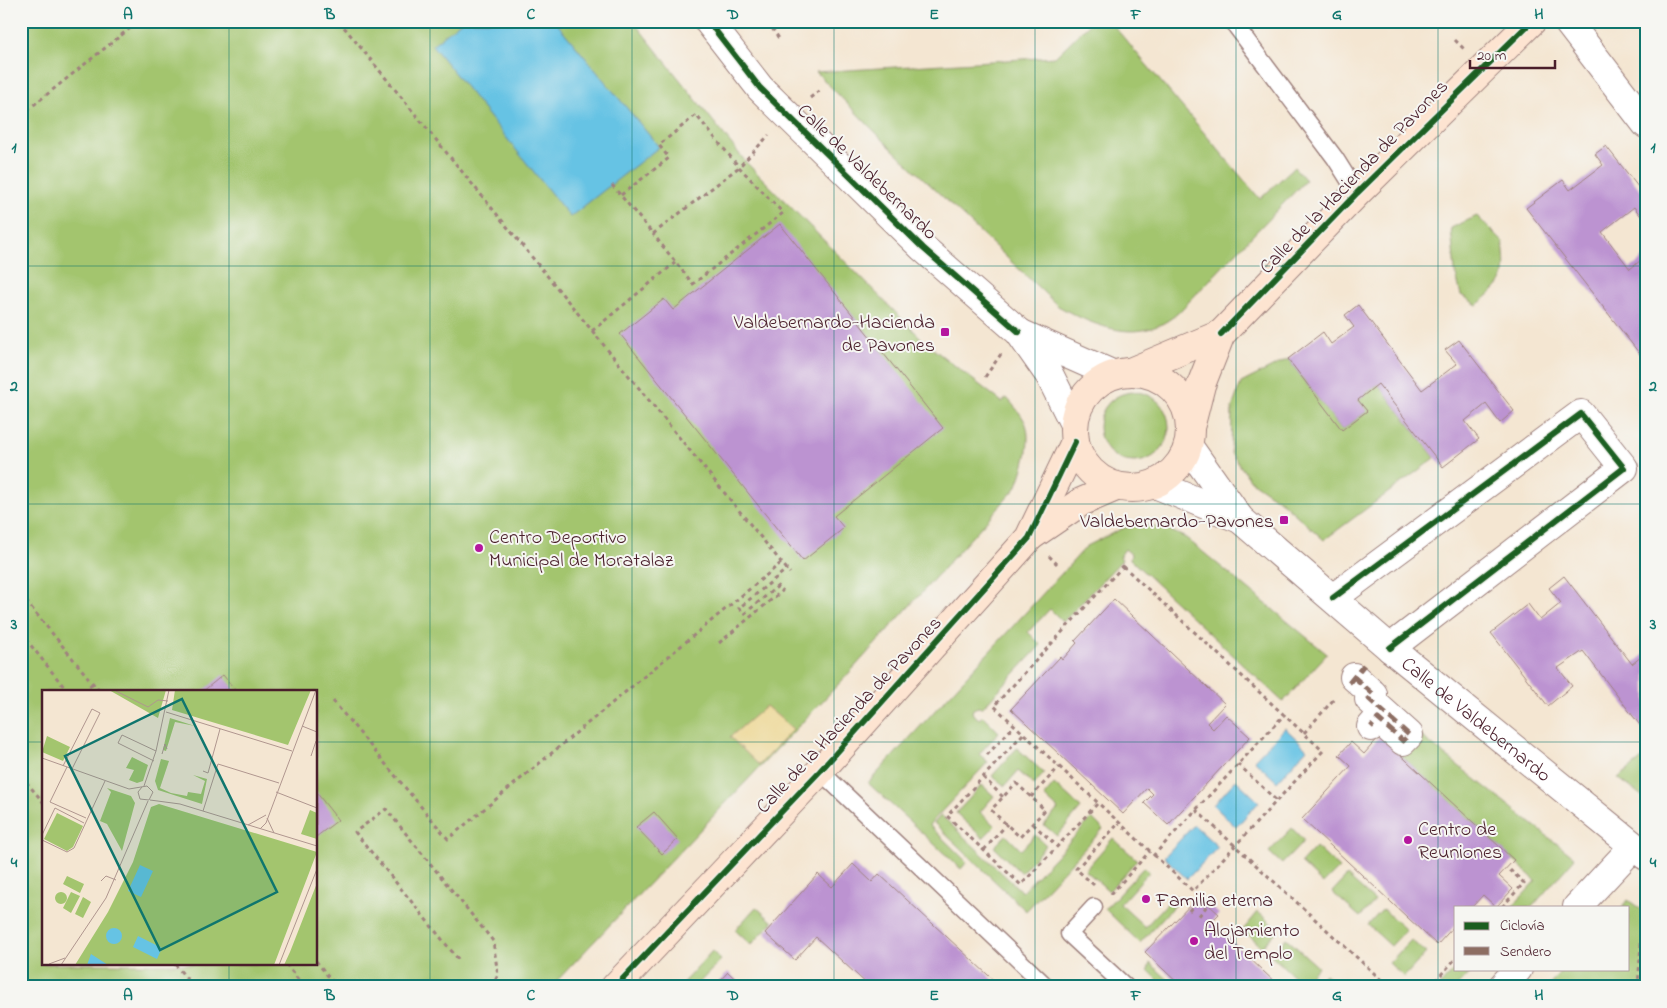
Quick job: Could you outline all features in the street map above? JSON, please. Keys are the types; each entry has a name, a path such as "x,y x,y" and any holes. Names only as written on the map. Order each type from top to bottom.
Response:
{"street":[{"name":"Calle de Valdebernardo","path":"708,21 760,88 923,248 1019,332 1050,376 1075,433"},
{"name":"Calle de la Hacienda de Pavones","path":"1190,435 1201,385 1222,334 1357,192 1532,21"},
{"path":"1567,21 1646,124"},
{"name":"Calle de Valdebernardo","path":"1019,332 1121,373"},
{"name":"Calle de la Hacienda de Pavones","path":"1121,373 1222,334"},
{"path":"1145,372 1173,386 1186,404 1190,435 1177,468 1155,484 1138,489 1116,487 1092,474 1078,453 1075,433 1077,408 1087,392 1101,380 1121,373 1145,372"},
{"path":"1333,598 1581,414 1624,468 1390,648"},
{"name":"Calle de la Hacienda de Pavones","path":"1029,538 1075,433"},
{"name":"Calle de Valdebernardo","path":"1190,435 1240,519"},
{"name":"Calle de Valdebernardo","path":"1155,484 1240,519 1390,648 1639,851"},
{"name":"Calle de la Hacienda de Pavones","path":"615,987 820,771 1029,538 1082,502 1116,487"},
{"path":"1356,675 1373,694 1369,699 1409,734 1403,741 1378,719 1371,727"},
{"path":"1578,906 1639,851"},
{"path":"1502,987 1517,970"}],"lane":[{"path":"1232,21 1335,158 1357,192"},
{"path":"820,771 1047,987"},
{"path":"1101,902 1069,934 1126,987"}],"path":[{"path":"21,114 139,21"},
{"path":"339,21 790,573"},
{"path":"772,28 780,40"},
{"path":"806,101 820,90"},
{"path":"612,185 621,196 653,234 676,262 693,284 783,213 739,167 696,115 659,144 669,158 621,196"},
{"path":"653,234 739,167 772,132"},
{"path":"592,331 676,262"},
{"path":"985,377 1002,353"},
{"path":"333,701 448,839 781,562"},
{"path":"1123,566 1284,715 1323,751 1193,891 994,706 1123,566"},
{"path":"719,643 782,592 778,586 744,614 739,608 787,569"},
{"path":"21,595 98,690"},
{"path":"21,633 66,690"},
{"path":"1304,734 1356,675"},
{"path":"88,690 87,688 93,683"},
{"path":"1154,855 1284,715"},
{"path":"987,755 1014,726"},
{"path":"1023,734 947,816 1021,885 1098,803"},
{"path":"1238,764 1277,801"},
{"path":"1031,797 1059,767"},
{"path":"21,776 42,801"},
{"path":"983,777 1003,797"},
{"path":"1016,783 1046,810 1020,837 991,810 1003,797 1016,783"},
{"path":"458,959 355,832 386,809 493,941 498,974 492,987"},
{"path":"1196,810 1389,987"},
{"path":"1095,886 1076,869 1119,822"},
{"path":"984,850 1007,824"},
{"path":"1033,824 1057,846"},
{"path":"1101,902 1150,851"},
{"path":"1503,906 1524,883 1510,870"},
{"path":"1189,911 1198,900 1206,907 1198,917"},
{"path":"1638,987 1645,916 1644,901"},
{"path":"1430,987 1454,960"},
{"path":"318,964 337,987"},
{"path":"177,966 194,987"},
{"path":"288,966 304,987"}],"green space":[{"name":"Centro Deportivo Municipal de Moratalaz","path":"21,21 633,21 745,161 928,345 1002,402 1007,398 1022,417 1027,427 1028,445 1022,473 1016,488 851,671 551,987 21,987"},
{"path":"1103,21 1113,25 1260,199 1294,167 1306,180 1179,312 1165,322 1135,331 1104,327 1058,306 888,145 816,72 1055,57 1090,23"},
{"path":"1477,216 1503,242 1505,264 1499,284 1477,305 1461,295 1455,271 1451,228"},
{"path":"1288,359 1342,430 1367,411 1358,400 1378,384 1435,458 1324,540 1283,503 1251,481 1231,453 1232,408 1241,383"},
{"path":"1141,392 1154,398 1163,407 1167,413 1169,427 1167,441 1159,452 1148,460 1127,462 1120,460 1109,452 1101,441 1099,420 1101,413 1109,402 1120,394"},
{"path":"1140,524 1167,529 1186,538 1327,654 1283,702 1130,559 1131,554 1125,549 1120,556 1122,560 1063,622 1050,609 1028,632 1041,645 982,708 973,709 972,713 979,719 983,716 999,732 979,754 988,762 929,825 967,862 961,869 868,783 1087,546 1121,529"},
{"path":"1378,702 1575,858 1533,906 1513,906 1536,881 1363,720"},
{"path":"1017,748 1044,773 1034,785 1018,771 1005,786 992,776"},
{"path":"1646,756 1646,799 1618,778"},
{"path":"1054,784 1081,808 1057,836 1044,825 1058,809 1044,796"},
{"path":"982,785 994,796 980,812 995,826 983,838 956,813"},
{"path":"941,815 1022,892 1092,818 1103,829 1026,911 934,823"},
{"path":"1292,828 1304,841 1282,864 1269,852"},
{"path":"1006,835 1021,850 1035,835 1046,845 1021,873 994,847"},
{"path":"1113,838 1137,860 1109,891 1085,870"},
{"path":"1316,847 1339,868 1323,884 1301,863"},
{"path":"1144,867 1149,872 1120,904 1145,927 1175,895 1179,900 1140,943 1105,909"},
{"path":"1347,876 1375,901 1360,917 1332,892"},
{"path":"1628,900 1646,913 1646,987 1547,987 1562,970 1630,970 1630,906 1623,906"},
{"path":"756,907 773,922 751,945 735,930"},
{"path":"1383,909 1406,930 1391,946 1368,925"},
{"path":"1258,912 1278,930 1262,947 1243,930"},
{"path":"1286,938 1318,967 1302,984 1271,955"},
{"path":"1411,940 1426,953 1404,977 1389,963"},
{"path":"712,951 721,960 695,987 679,987"},
{"path":"1150,963 1176,987 1165,987 1148,970"},
{"path":"1454,970 1472,970 1456,987 1438,987"},
{"path":"1325,974 1340,987 1313,987"}],"sand":[{"path":"766,706 793,729 759,765 730,737"}],"water":[{"path":"462,21 555,21 659,147 570,217 432,45"},
{"path":"1285,728 1307,749 1277,782 1254,760"},
{"path":"1236,780 1259,802 1236,827 1213,805"},
{"path":"1194,825 1218,847 1187,879 1164,857"}],"building":[{"path":"1606,146 1646,197 1646,223 1634,207 1602,232 1630,269 1646,256 1646,362 1526,208 1563,180 1570,190 1603,165 1595,154"},
{"path":"780,224 943,428 834,516 844,528 803,561 620,334 664,299 673,310"},
{"path":"1358,305 1422,390 1457,364 1445,350 1459,340 1514,411 1500,423 1486,404 1465,421 1479,439 1443,467 1378,384 1358,400 1367,411 1342,430 1288,359 1323,332 1331,344 1354,327 1345,315"},
{"path":"1564,576 1632,664 1646,653 1646,733 1583,651 1558,668 1572,686 1548,706 1491,633 1528,604 1540,620 1561,603 1549,588"},
{"path":"1114,599 1225,704 1207,723 1213,729 1226,715 1250,737 1168,825 1144,803 1153,794 1147,788 1123,814 1011,709 1060,657 1062,660 1077,643 1075,641"},
{"path":"223,675 235,690 204,690"},
{"name":"Centro de Reuniones","path":"1380,736 1514,860 1499,876 1513,889 1497,906 1483,895 1473,906 1454,906 1454,926 1437,945 1302,819 1351,766 1339,755 1351,742 1364,754"},
{"path":"318,795 338,820 318,835"},
{"path":"654,812 678,839 662,854 636,827"},
{"path":"853,864 872,882 879,874 1001,987 870,987 816,937 795,960 765,933 818,874 832,887"},
{"name":"Alojamiento del Templo","path":"1199,896 1219,914 1211,922 1280,987 1182,987 1145,952"},
{"path":"728,972 744,987 714,987"}],"marked path":[{"path":"772,28 782,21"},
{"path":"1349,683 1364,665"},
{"path":"1354,677 1373,694 1369,699 1409,735 1403,741 1378,719 1371,727"}],"cycle path":[{"path":"708,21 760,88 923,248 1019,332"},
{"path":"1221,334 1357,193 1532,21"},
{"path":"1333,598 1581,414 1624,468 1390,648"},
{"path":"615,987 820,771 1029,538 1075,442"}],"place":[{"name":"Valdebernardo-Hacienda de Pavones","path":"945,332"},
{"name":"Valdebernardo-Pavones","path":"1284,520"},
{"name":"Centro Deportivo Municipal de Moratalaz","path":"479,548"},
{"name":"Centro de Reuniones","path":"1408,840"},
{"name":"Familia eterna","path":"1146,899"},
{"name":"Alojamiento del Templo","path":"1194,941"}]}
